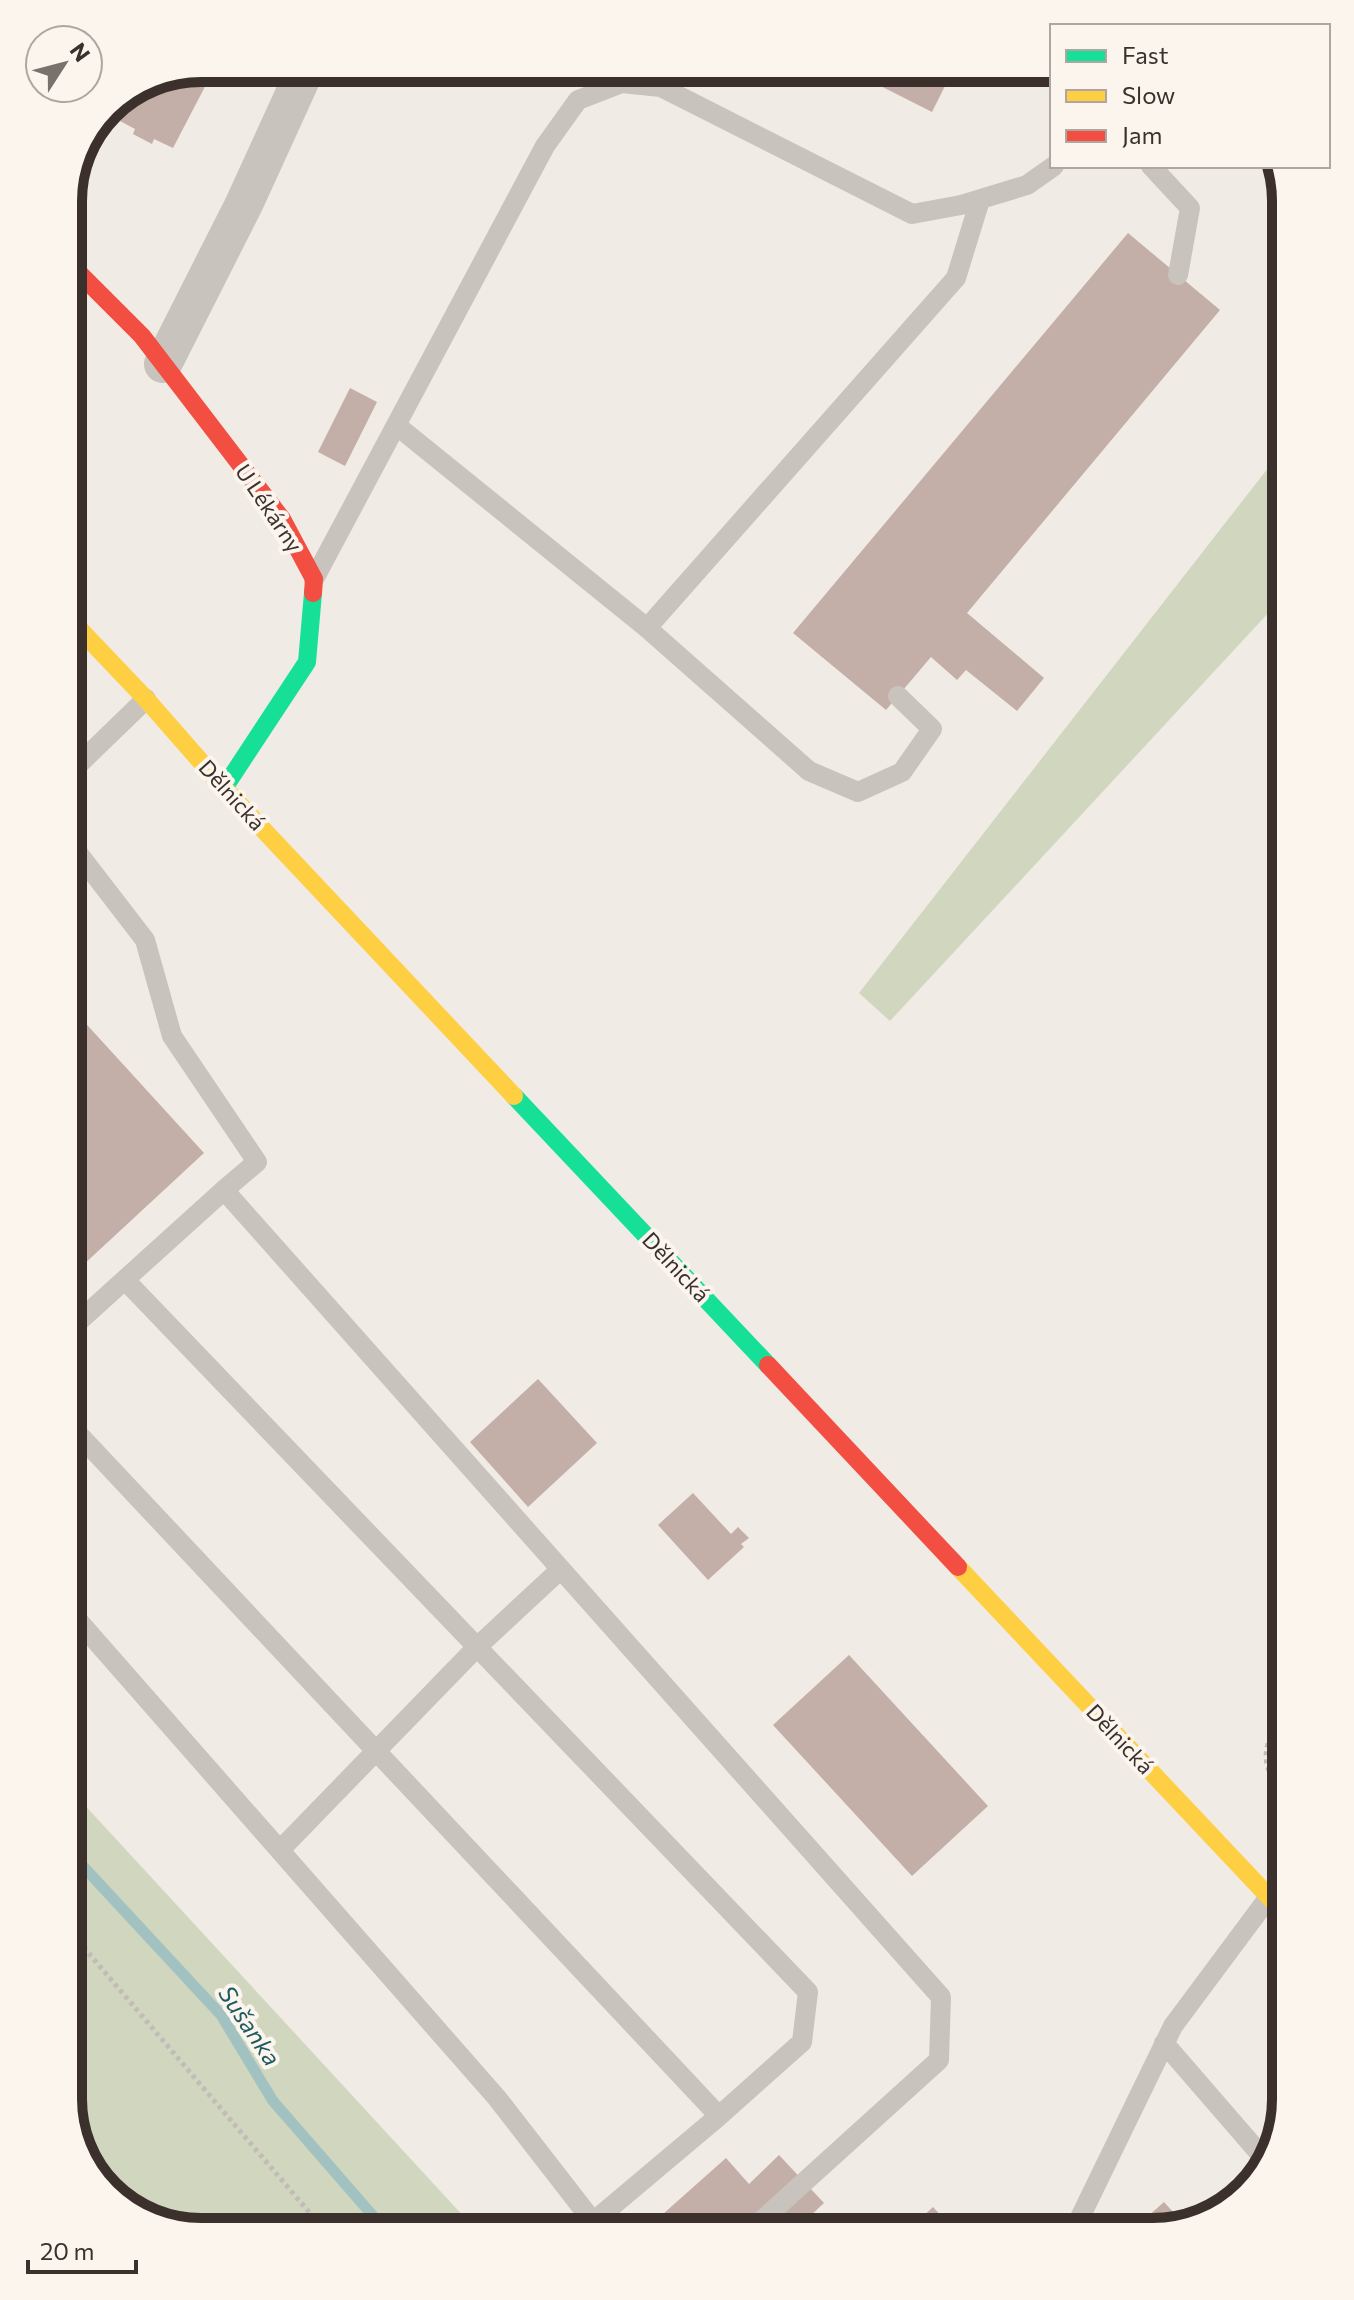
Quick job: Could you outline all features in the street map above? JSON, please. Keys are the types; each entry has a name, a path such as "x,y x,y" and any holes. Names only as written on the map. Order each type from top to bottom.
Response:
{"main road":[{"name":"U Lékárny","path":"82,276 142,336 282,519 314,579"},
{"path":"224,788 307,662 314,579"},
{"name":"Dělnická","path":"82,632 224,788 1272,1900"}],"street":[{"path":"163,364 244,204 300,82"}],"lane":[{"path":"314,579 545,146 578,100 622,83 661,87 912,214 980,200 1027,185 1051,168"},
{"path":"1153,168 1190,208 1178,275"},
{"path":"647,628 956,278 980,200"},
{"path":"396,425 647,628 809,771 858,792 902,772 932,729 898,696"},
{"path":"82,761 146,699"},
{"path":"82,858 145,940 172,1036 257,1162 82,1318"},
{"path":"224,1190 941,1997 939,2060 764,2218"},
{"path":"125,1280 808,1992 802,2042 607,2218"},
{"path":"82,1438 719,2116"},
{"path":"280,1850 477,1647 561,1569"},
{"path":"82,1625 497,2098 590,2218"},
{"path":"1080,2218 1173,2026 1269,1897"},
{"path":"1164,2043 1259,2153"}],"path":[{"path":"1272,1730 1264,1760 1272,1778"},
{"path":"82,1945 314,2218"}],"green space":[{"path":"1272,463 1272,609 890,1021 859,993"},
{"path":"82,1802 465,2218 193,2218 148,2206 112,2177 94,2152 88,2137 82,2099"}],"building":[{"path":"207,82 173,148 154,139 152,144 133,134 135,129 120,121 126,110 155,91 178,84"},
{"path":"873,82 947,82 932,112"},
{"path":"1128,233 1220,310 967,613 1044,678 1017,711 966,670 957,680 931,657 886,710 793,633"},
{"path":"350,388 377,402 345,466 318,452"},
{"path":"82,1019 204,1153 82,1266"},
{"path":"538,1379 597,1443 528,1507 470,1442"},
{"path":"693,1493 731,1534 738,1527 749,1538 741,1544 744,1547 708,1580 658,1525"},
{"path":"849,1655 988,1806 912,1876 773,1725"},
{"path":"779,2155 824,2203 808,2218 667,2218 663,2214 726,2158 749,2184"},
{"path":"1164,2202 1176,2216 1169,2217 1146,2218"},
{"path":"933,2207 943,2218 921,2218"}],"waterway":[{"name":"Sušanka","path":"82,1865 221,2015 273,2101 375,2218"}],"traffic: fast":[{"path":"224,788 307,662 313,593"},
{"path":"514,1096 768,1365"}],"traffic: slow":[{"path":"82,632 224,788 514,1096"},
{"path":"958,1567 1272,1900"}],"traffic: jam":[{"path":"82,276 142,336 282,519 314,579 313,593"},
{"path":"768,1365 958,1567"}]}
